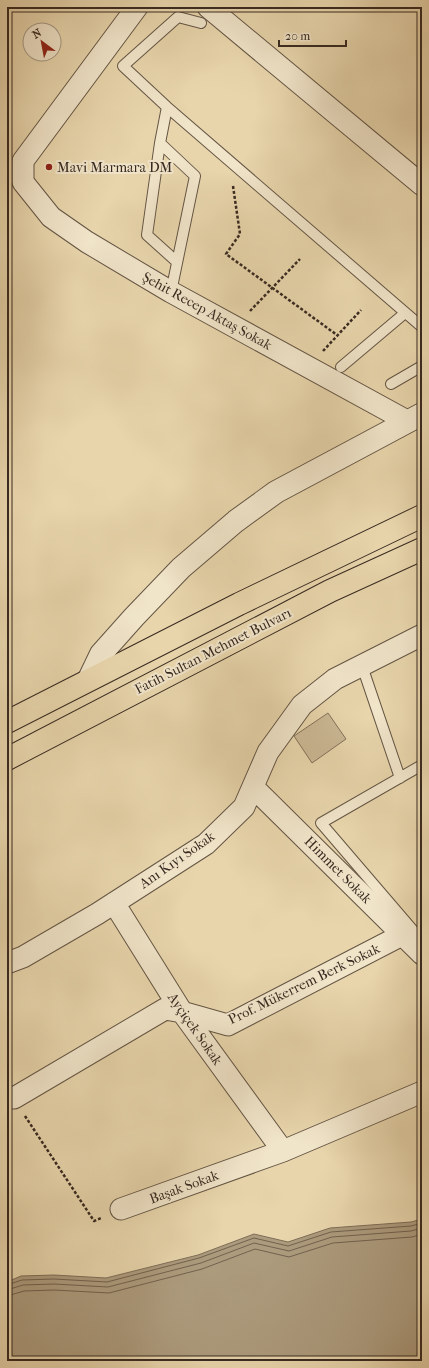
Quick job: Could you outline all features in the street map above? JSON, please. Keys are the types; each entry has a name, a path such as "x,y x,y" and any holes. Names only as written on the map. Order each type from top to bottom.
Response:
{"main road":[{"path":"7,722 239,604 422,516"},
{"name":"Fatih Sultan Mehmet Bulvarı","path":"7,758 330,591 422,549"}],"street":[{"name":"Şehit Recep Aktaş Sokak","path":"137,7 23,160 23,182 51,217 87,242 170,292 415,418"},
{"path":"205,15 422,185"},
{"path":"89,679 101,654 134,617 181,568 236,522 276,492 415,418"},
{"name":"Anı Kıyı Sokak","path":"7,963 23,957 114,903 206,844 244,807 268,752 302,705 335,679 422,635"},
{"name":"Himmet Sokak","path":"253,786 414,941"},
{"name":"Ayçiçek Sokak","path":"114,903 182,1012 283,1151"},
{"name":"Prof. Mükerrem Berk Sokak","path":"14,1098 165,1009 182,1012 228,1025 414,941"},
{"name":"Başak Sokak","path":"121,1209 283,1151 422,1092"}],"lane":[{"path":"205,15 178,17 124,66 167,107 422,327"},
{"path":"167,107 160,143 147,235 176,262"},
{"path":"160,143 195,176 170,292"},
{"path":"341,367 405,313"},
{"path":"391,384 422,366"},
{"path":"362,666 400,778"},
{"path":"414,941 321,822 422,765"}],"path":[{"path":"229,160 240,234 226,254 337,335"},
{"path":"246,316 300,259"},
{"path":"322,351 361,310"},
{"path":"14,1098 94,1221 121,1209"}],"shaded area":[{"path":"328,713 346,739 312,763 294,736"}],"water":[{"path":"422,1219 422,1361 7,1361 7,1282 21,1276 54,1275 106,1278 198,1255 254,1234 288,1242 330,1228 411,1222"}],"place":[{"name":"Mavi Marmara DM","path":"49,167"}]}
